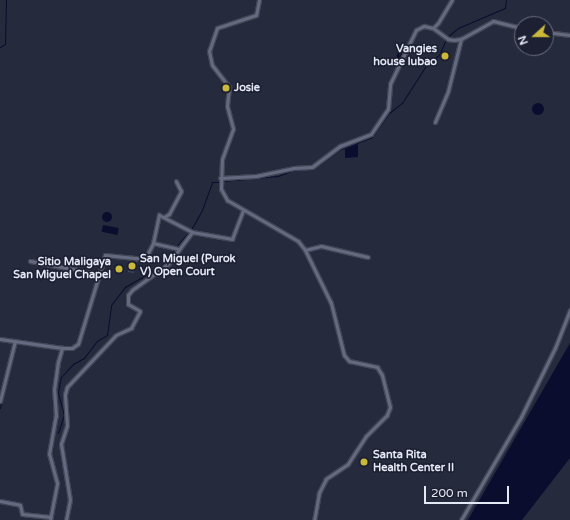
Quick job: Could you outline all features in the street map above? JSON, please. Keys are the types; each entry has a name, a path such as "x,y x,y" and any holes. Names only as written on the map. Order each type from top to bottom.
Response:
{"street":[{"path":"258,0 256,15 217,28 209,51 212,65 229,87 227,106 233,129 222,158 220,178 224,196 243,211 298,241 305,250 331,303 344,355 349,361 377,367 382,375 390,407 387,415 366,436 348,464 326,479 319,493 314,520"},
{"path":"433,28 441,21 452,0"},
{"path":"220,178 256,176 293,168 312,167 340,146 371,134 388,109 390,84 416,30 424,26 433,28 448,39 460,39 493,21 514,26"},
{"path":"554,33 570,36"},
{"path":"435,122 450,86 460,39"},
{"path":"164,217 169,214 181,191 176,181"},
{"path":"0,339 62,348 72,348 78,344 105,255 142,260 148,257 153,243 158,216 164,217 192,232 232,239 243,211"},
{"path":"66,520 70,500 61,444 67,425 65,390 116,335 130,330 140,310 128,304 128,295 136,286 168,264 176,249 192,232"},
{"path":"153,243 176,249"},
{"path":"305,250 321,246 368,257"},
{"path":"30,261 99,274"},
{"path":"461,520 521,417 555,348 570,310"},
{"path":"0,401 15,341"},
{"path":"0,501 20,505 22,514 50,518 57,484 49,454 56,416 54,390 62,348"}],"shaded area":[{"path":"399,48 406,51 397,63 395,62"},
{"path":"540,103 543,104 543,114 536,115 533,114 532,107 533,104"},
{"path":"358,144 358,157 345,158 345,149"},
{"path":"105,212 109,212 111,213 111,221 105,222 102,219 102,215"},
{"path":"103,225 119,228 117,235 102,232"},
{"name":"San Miguel (Purok V) Open Court","path":"130,259 137,261 134,273 128,272"},
{"path":"570,343 570,458 522,520 468,520"}],"waterway":[{"path":"0,47 5,44 6,0"},
{"path":"223,181 278,176 294,170 313,169 341,149 372,137 389,113 402,103 427,64 439,55 447,37 458,28 505,8 506,0"},
{"path":"176,247 192,228 202,210 212,182 220,182"},
{"path":"58,433 64,415 58,392 61,377 73,364 84,358 97,341 107,335 111,305 125,287 160,267 174,250"},
{"path":"10,368 17,342"},
{"path":"0,408 2,400"}],"place":[{"name":"Vangies house lubao","path":"445,56"},
{"name":"Josie","path":"226,88"},
{"name":"San Miguel (Purok V) Open Court","path":"132,266"},
{"name":"Sitio Maligaya San Miguel Chapel","path":"119,269"},
{"name":"Santa Rita Health Center II","path":"364,462"}]}
